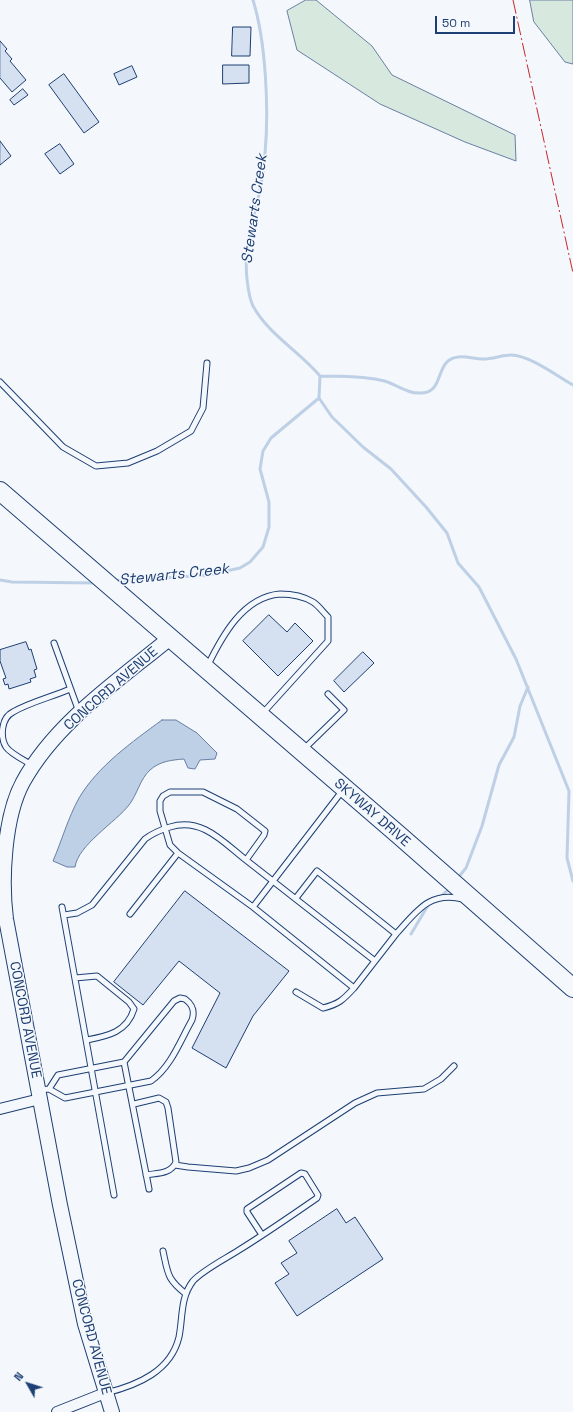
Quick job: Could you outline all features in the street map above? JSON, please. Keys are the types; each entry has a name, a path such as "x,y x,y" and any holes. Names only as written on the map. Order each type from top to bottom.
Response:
{"highway":[{"name":"SKYWAY DRIVE","path":"0,491 302,751 573,988"}],"street":[{"name":"CONCORD AVENUE","path":"112,1412 85,1324 60,1205 42,1093 6,919 3,894 3,873 12,815 22,783 42,752 80,712 170,638"},
{"path":"0,1109 42,1093"},
{"path":"57,1412 105,1393"}],"lane":[{"path":"0,382 63,447 96,466 128,463 157,452 191,432 203,408 207,363"},
{"path":"206,669 227,629 246,608 268,595 292,594 313,602 328,617 328,641 260,716"},
{"path":"54,643 70,689 80,712"},
{"path":"33,766 7,748 2,739 2,730 5,721 11,712 70,689"},
{"path":"302,751 344,710 328,694"},
{"path":"253,907 344,789"},
{"path":"246,860 264,835 265,831 237,809 203,792 170,792 163,796 160,801 160,811 164,829 170,845 178,853 253,907 354,988"},
{"path":"64,915 77,913 92,905 145,839 152,833 177,825 200,827 211,832 375,961"},
{"path":"130,914 178,853"},
{"path":"296,898 317,871 396,934"},
{"path":"296,992 323,1008 336,1005 354,988 396,934 420,908 435,899 454,897 473,902"},
{"path":"62,907 114,1195"},
{"path":"75,978 97,976 129,1002 134,1009 127,1023 118,1031 110,1036 87,1040"},
{"path":"180,998 189,1002 194,1013 192,1020 165,1068 151,1081 65,1098 42,1093 58,1075 92,1069 124,1062 174,1001 180,998"},
{"path":"124,1062 134,1104 149,1189"},
{"path":"175,1165 230,1170 249,1168 268,1160 355,1103 377,1093 424,1089 441,1079 454,1066"},
{"path":"134,1104 159,1098 166,1102 176,1156 175,1165 169,1171 146,1175"},
{"path":"105,1393 145,1380 159,1370 171,1357 179,1337 182,1309 186,1294 194,1281 317,1198 318,1195 305,1174 301,1173 247,1209 247,1212 262,1235"},
{"path":"163,1251 169,1277 174,1284 186,1294"}],"shaded area":[{"path":"306,0 316,0 372,46 392,75 515,135 516,161 465,142 380,104 297,50 287,11"},
{"path":"530,0 573,0 573,64 565,62 534,22"}],"water":[{"path":"162,720 176,720 197,733 217,753 215,759 200,760 195,769 188,768 184,759 166,762 154,767 144,778 129,805 83,850 75,867 67,867 53,861 72,813 87,786 116,755"}],"building":[{"path":"233,27 251,27 250,56 232,56"},
{"path":"0,41 7,49 5,51 12,59 10,61 26,80 12,92 0,78"},
{"path":"223,65 249,65 249,83 223,84"},
{"path":"132,66 137,77 119,85 114,74"},
{"path":"64,74 99,122 84,133 49,85"},
{"path":"23,89 28,95 14,105 10,100"},
{"path":"0,141 11,156 0,165"},
{"path":"60,144 74,164 60,174 45,154"},
{"path":"269,615 287,632 295,623 313,641 278,676 243,641"},
{"path":"26,642 29,650 31,649 37,669 34,670 36,677 30,679 31,682 9,689 8,684 5,685 3,679 6,678 0,661 0,650"},
{"path":"363,652 374,663 344,692 334,681"},
{"path":"185,891 289,971 253,1016 226,1068 192,1048 220,993 179,961 143,1005 114,982"},
{"path":"337,1209 346,1223 355,1217 383,1259 297,1316 275,1283 289,1274 281,1263 297,1253 289,1241"}],"waterway":[{"name":"Stewarts Creek","path":"114,581 208,575 240,568 250,562 263,547 269,527 269,502 260,469 263,451 271,438 319,398 320,376 267,326 253,306 248,289 246,266 248,242 263,173 267,117 264,55 253,0"},
{"path":"320,376 350,376 385,381 410,392 420,393 431,390 435,386 443,367 454,358 464,357 487,359 511,355 526,358 573,385"},
{"path":"319,398 332,417 363,447 391,469 426,507 447,533 458,563 479,587 516,659 569,791 567,858 573,881"},
{"name":"Stewarts Creek","path":"0,580 12,582 95,583"},
{"path":"457,879 466,868 482,826 499,765 514,737 520,706 528,687"},
{"path":"439,898 450,888"},
{"path":"411,934 431,903"}],"power":[{"path":"513,0 573,273"}]}
